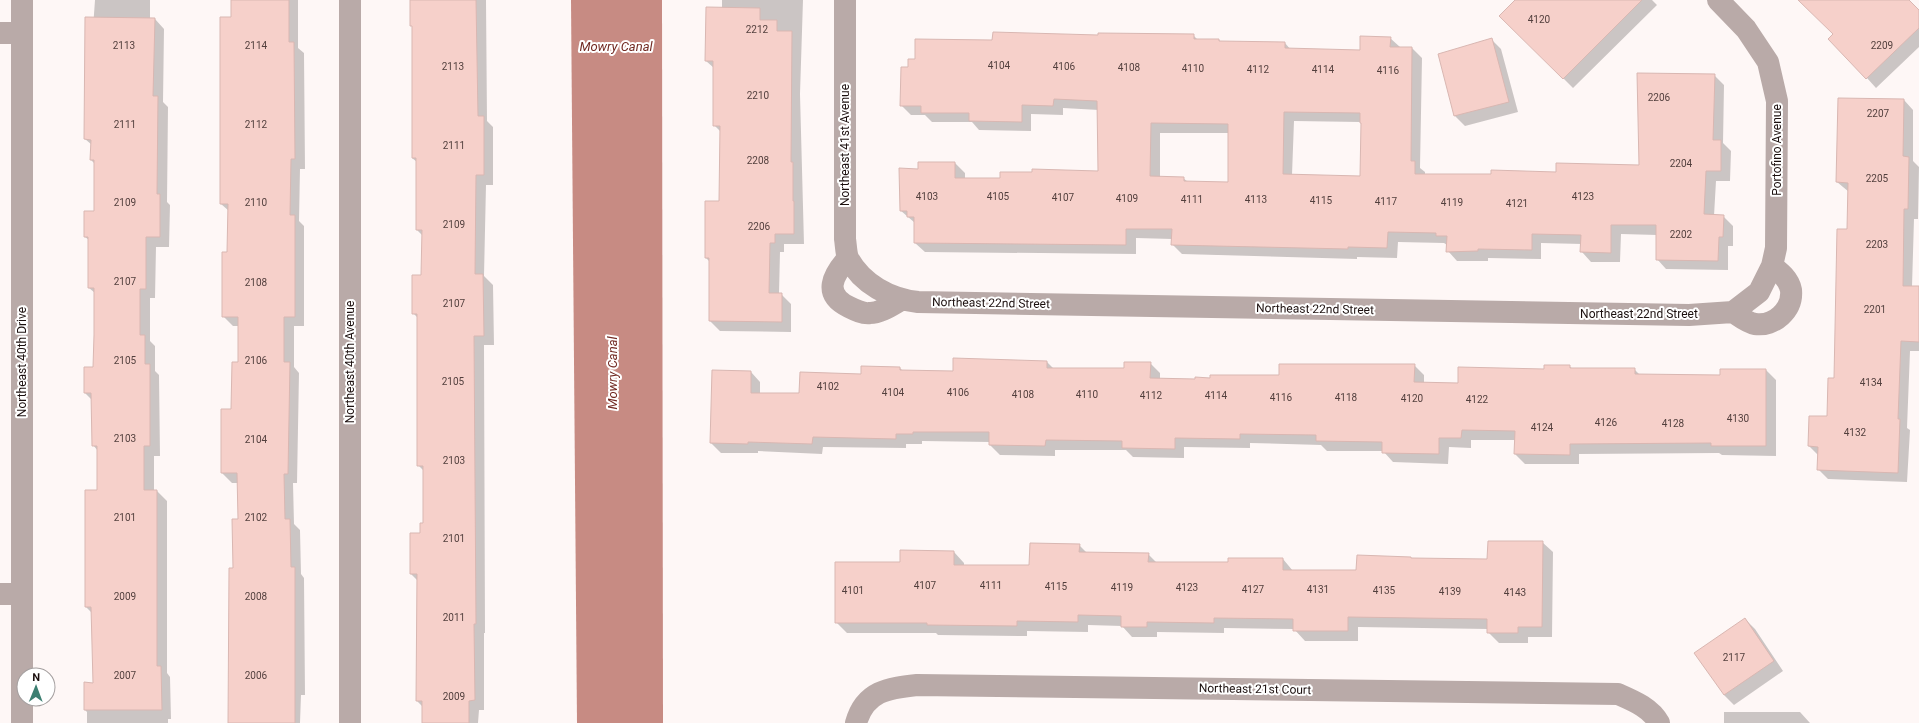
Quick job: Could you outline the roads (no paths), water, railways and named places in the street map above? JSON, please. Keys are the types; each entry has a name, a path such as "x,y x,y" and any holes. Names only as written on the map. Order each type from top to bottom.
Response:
{"street":[{"name":"Northeast 40th Drive","path":"22,0 22,723"},
{"name":"Northeast 40th Avenue","path":"350,0 350,723"},
{"name":"Northeast 41st Avenue","path":"845,0 844,239 848,258 868,283"},
{"name":"Portofino Avenue","path":"1718,0 1746,29 1768,62 1777,101 1776,248 1772,266 1759,292 1733,312"},
{"path":"0,33 22,33"},
{"path":"848,258 836,271 832,282 835,296 845,305 858,311 870,313 883,310 901,300"},
{"path":"1733,312 1754,324 1768,324 1779,318 1790,301 1791,289 1785,276 1772,266"},
{"name":"Northeast 22nd Street","path":"868,283 901,300 918,302 1673,315 1733,312"},
{"path":"0,594 22,594"},
{"name":"Northeast 21st Court","path":"856,723 859,712 873,695 892,688 917,685 1618,694 1638,703 1655,716 1659,723"}],"water":[{"name":"Mowry Canal","path":"571,0 662,0 663,723 577,723"}]}
